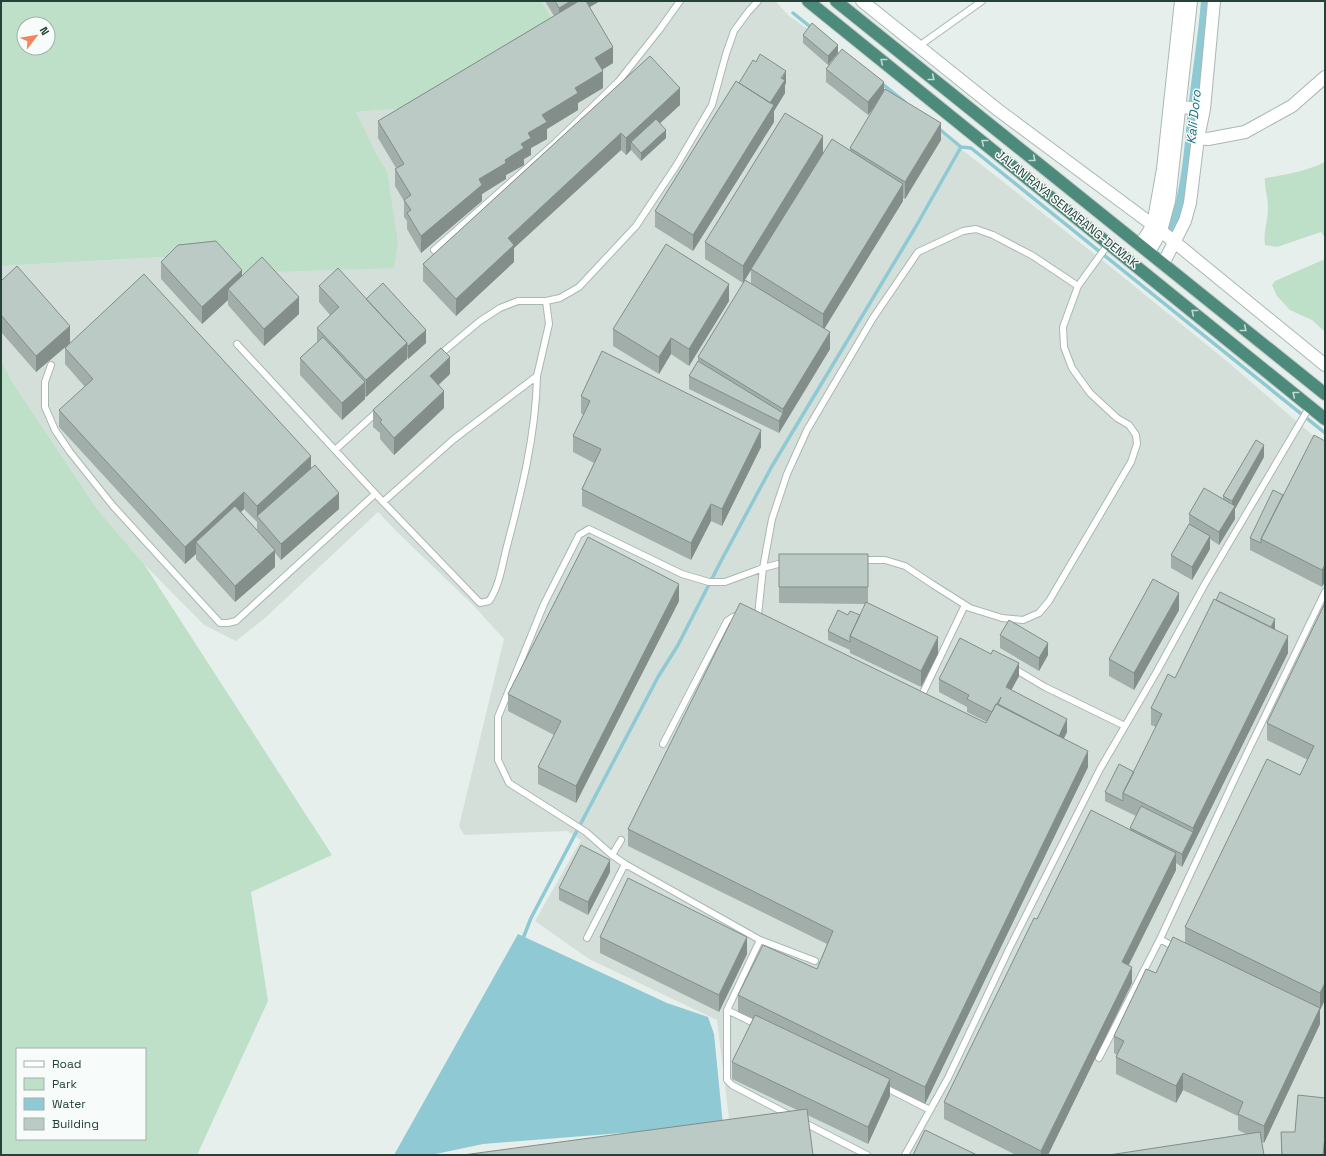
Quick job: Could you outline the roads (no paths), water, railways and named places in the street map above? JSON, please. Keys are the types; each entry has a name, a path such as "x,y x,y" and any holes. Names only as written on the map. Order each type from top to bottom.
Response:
{"highway":[{"name":"JALAN RAYA SEMARANG-DEMAK","path":"808,1 1325,419"},
{"name":"JALAN RAYA SEMARANG-DEMAK","path":"836,1 1325,394"},
{"path":"1130,260 1144,248"}],"street":[{"path":"862,1 998,110 1175,242 1325,365"},
{"path":"1157,228 1181,1"},
{"path":"1144,248 1157,228 1169,201 1183,107 1191,1"},
{"path":"1163,264 1185,221 1190,204 1214,1"},
{"path":"1198,138 1208,139 1245,132 1292,106 1325,77"},
{"path":"1183,107 1202,109"}],"lane":[{"path":"434,250 555,143 618,82 680,1"},
{"path":"435,360 480,321 500,308 518,301 546,302 560,298 579,287 636,226 676,166 712,106 726,54 734,31 758,1"},
{"path":"919,46 982,1"},
{"path":"663,744 727,621 738,614 754,615 772,519 787,474 807,430 873,318 918,252 963,231 976,229 993,235 1033,256 1078,286"},
{"path":"856,560 885,560 905,566 970,608 1002,618 1023,620 1039,613 1049,601 1131,462 1137,444 1136,435 1129,425 1117,418 1090,393 1072,368 1064,347 1062,327 1078,286 1109,243"},
{"path":"237,344 375,494 480,603 489,601 496,588 515,517 530,451 538,376 549,324 546,302"},
{"path":"51,365 45,382 45,407 55,430 70,452 114,506 220,623 236,621 375,494"},
{"path":"383,502 454,439 538,376"},
{"path":"906,1155 948,1078 1010,947 1100,769 1210,576 1310,406"},
{"path":"335,450 382,408"},
{"path":"795,561 788,561 763,568 725,582 709,582 682,574 589,529 580,535 544,604 498,717 498,760 509,783 586,832 612,855 625,864 760,940 815,962"},
{"path":"1099,1058 1160,939 1235,778 1325,592"},
{"path":"920,700 965,605"},
{"path":"1008,665 1045,687 1125,726"},
{"path":"914,696 927,703"},
{"path":"612,855 621,840"},
{"path":"587,938 625,864"},
{"path":"1160,939 1184,952"},
{"path":"760,940 727,1010 727,1080 729,1083 868,1155"},
{"path":"727,1010 766,1029"},
{"path":"874,1082 930,1110"},
{"path":"918,1132 924,1135"}],"water":[{"name":"Kali Doro","path":"1201,1 1211,1 1206,54 1183,221 1173,232 1167,229 1176,200 1182,170"},
{"path":"518,934 667,1003 708,1017 714,1034 723,1125 483,1144 431,1155 394,1155"}],"waterway":[{"path":"793,13 813,29"},
{"path":"880,82 905,102"},
{"path":"938,128 961,147 971,148 1325,433"},
{"path":"522,941 531,918 658,677 678,645 772,466 915,228 961,147"}]}
